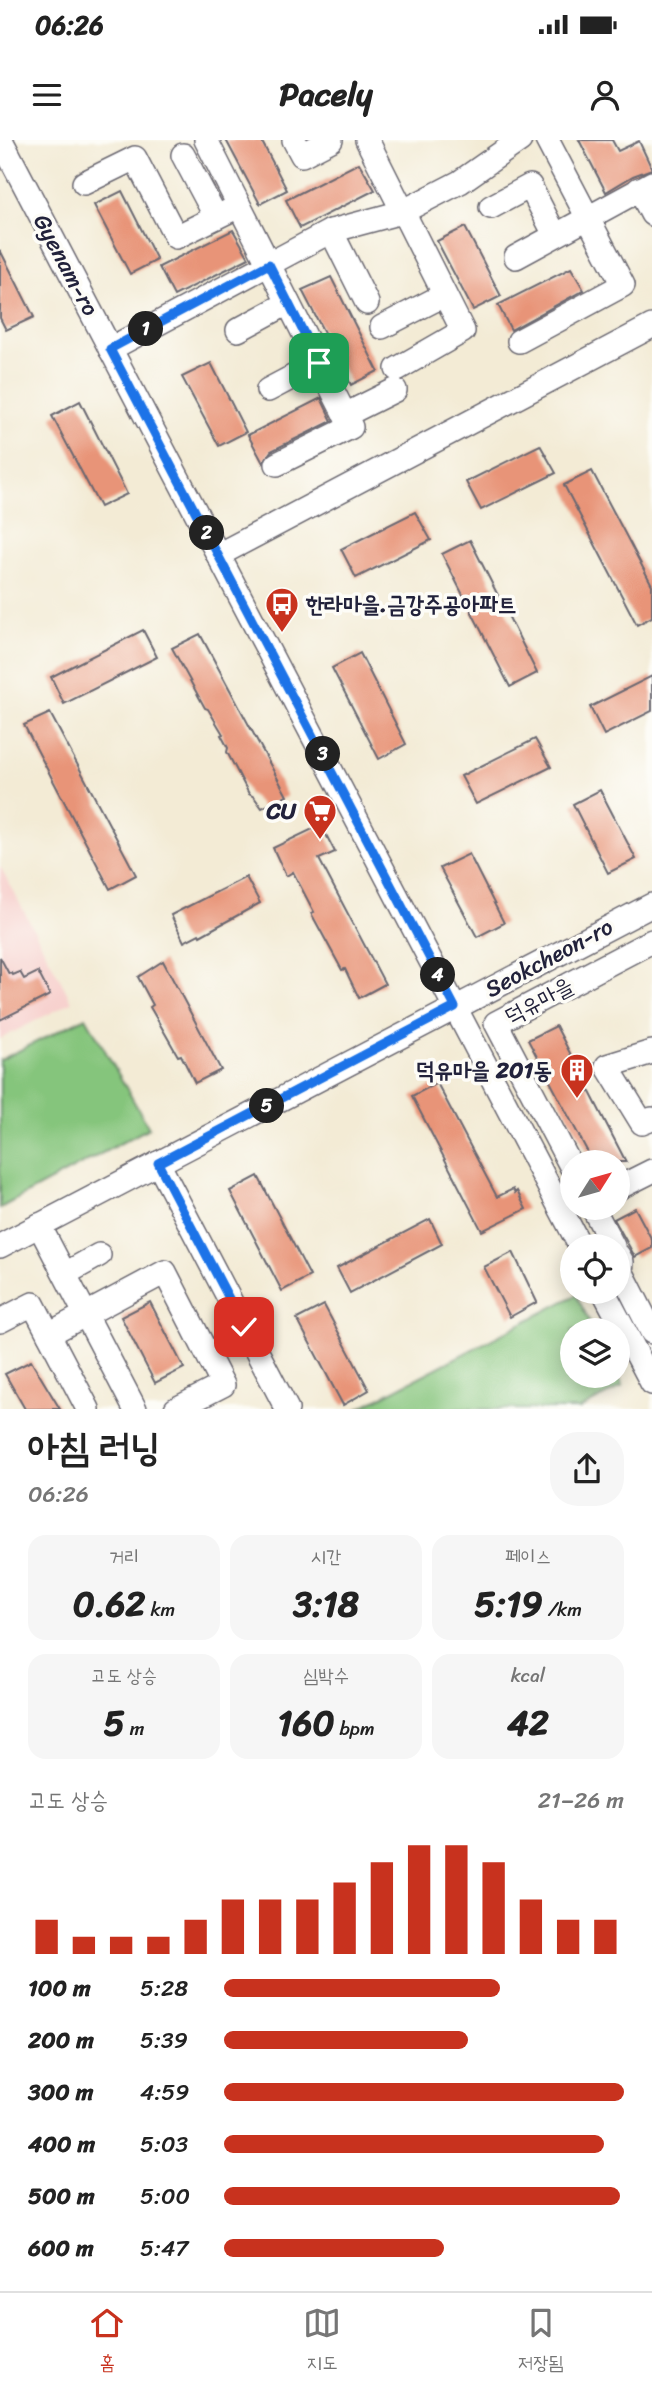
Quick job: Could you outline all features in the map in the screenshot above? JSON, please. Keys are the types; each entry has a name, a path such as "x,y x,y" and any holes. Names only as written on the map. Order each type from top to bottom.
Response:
{"street":[{"name":"Gyenam-ro","path":"1,140 455,1007 560,1189"},
{"path":"206,140 351,427 277,464"},
{"path":"294,140 302,155 331,140"},
{"path":"345,415 463,331 367,140"},
{"path":"110,349 331,231 401,212 460,182 520,140"},
{"path":"519,341 623,285 547,140"},
{"path":"183,155 216,217"},
{"path":"84,183 135,159 176,237 239,206"},
{"path":"491,207 530,186 555,235"},
{"path":"516,257 646,186 652,214"},
{"path":"331,231 367,303"},
{"path":"382,327 444,295"},
{"path":"238,330 288,303"},
{"path":"218,555 652,326"},
{"path":"268,390 319,363"},
{"name":"Seokcheon-ro","path":"0,1246 652,905"},
{"name":"덕유마을","path":"563,1150 496,1023 652,941"},
{"path":"652,1052 607,1066 642,1123 652,1119"},
{"path":"158,1163 287,1409"},
{"path":"630,1182 652,1171"},
{"path":"39,1225 135,1409"},
{"path":"65,1274 99,1255"},
{"path":"49,1334 165,1272 223,1385 176,1409"},
{"path":"630,1289 652,1332"},
{"path":"0,1321 33,1304 88,1409"},
{"path":"610,1304 652,1383"}],"shaded area":[{"path":"0,866 72,1002 0,1039"}],"green space":[{"path":"86,1017 149,1128 0,1208 0,1060"},
{"path":"560,1303 581,1304 588,1318 560,1318 560,1388 619,1388 580,1409 358,1409"}],"building":[{"path":"226,140 261,140 287,190 260,204"},
{"path":"579,140 612,140 618,151 639,141 652,169 633,176 606,192"},
{"path":"359,163 375,190 300,228 286,200"},
{"path":"122,191 157,260 130,274 94,205"},
{"path":"465,227 501,296 473,310 437,241"},
{"path":"233,230 249,258 174,296 159,267"},
{"path":"0,250 34,317 6,330 0,318"},
{"path":"571,268 584,290 511,330 498,305"},
{"path":"331,277 378,371 351,385 302,290"},
{"path":"211,363 246,432 219,446 182,377"},
{"path":"321,398 332,421 271,451 263,463 248,435"},
{"path":"80,401 127,494 100,507 52,416"},
{"path":"540,445 556,473 481,510 466,482"},
{"path":"592,471 652,585 652,617 637,625 564,485"},
{"path":"415,512 431,540 356,578 341,549"},
{"path":"470,540 537,673 510,687 442,554"},
{"path":"143,630 157,657 64,704 51,677"},
{"path":"200,634 287,796 262,808 249,794 227,752 228,748 221,735 223,734 205,708 172,648"},
{"path":"360,653 406,744 379,759 332,668"},
{"path":"652,676 652,711 604,735 590,707"},
{"path":"50,713 136,875 110,889 24,725"},
{"path":"535,739 551,767 476,804 461,776"},
{"path":"600,790 636,859 608,873 573,804"},
{"path":"321,825 335,852 319,859 385,984 359,998 311,913 314,912 293,872 286,876 273,848"},
{"path":"469,854 504,923 477,937 440,868"},
{"path":"246,877 260,903 184,942 171,915"},
{"path":"0,957 9,974 20,972 24,979 38,972 50,995 0,1020"},
{"path":"163,961 221,1070 195,1083 181,1055 178,1056 150,1007 153,1005 138,977"},
{"name":"덕유마을 201동","path":"556,1026 620,1150 587,1150 528,1040"},
{"path":"437,1083 497,1197 513,1189 515,1193 517,1191 526,1209 482,1231 412,1096"},
{"path":"258,1176 310,1276 282,1291 230,1191"},
{"path":"635,1208 652,1240 652,1248 635,1257 630,1248 630,1234 622,1234 615,1220 630,1220 630,1211"},
{"path":"430,1219 442,1244 350,1293 337,1268"},
{"path":"513,1252 537,1302 510,1317 484,1267"},
{"path":"150,1302 184,1368 155,1383 121,1317"},
{"path":"324,1305 369,1390 343,1405 297,1319"},
{"path":"31,1361 60,1409 25,1409 5,1374"}],"place":[{"name":"한라마을.금강주공아파트","path":"282,634"},
{"name":"CU","path":"320,841"},
{"name":"덕유마을 201동","path":"577,1100"}],"route":[{"path":"244,1327 158,1163 455,1007 110,349 269,264 319,363"}]}
